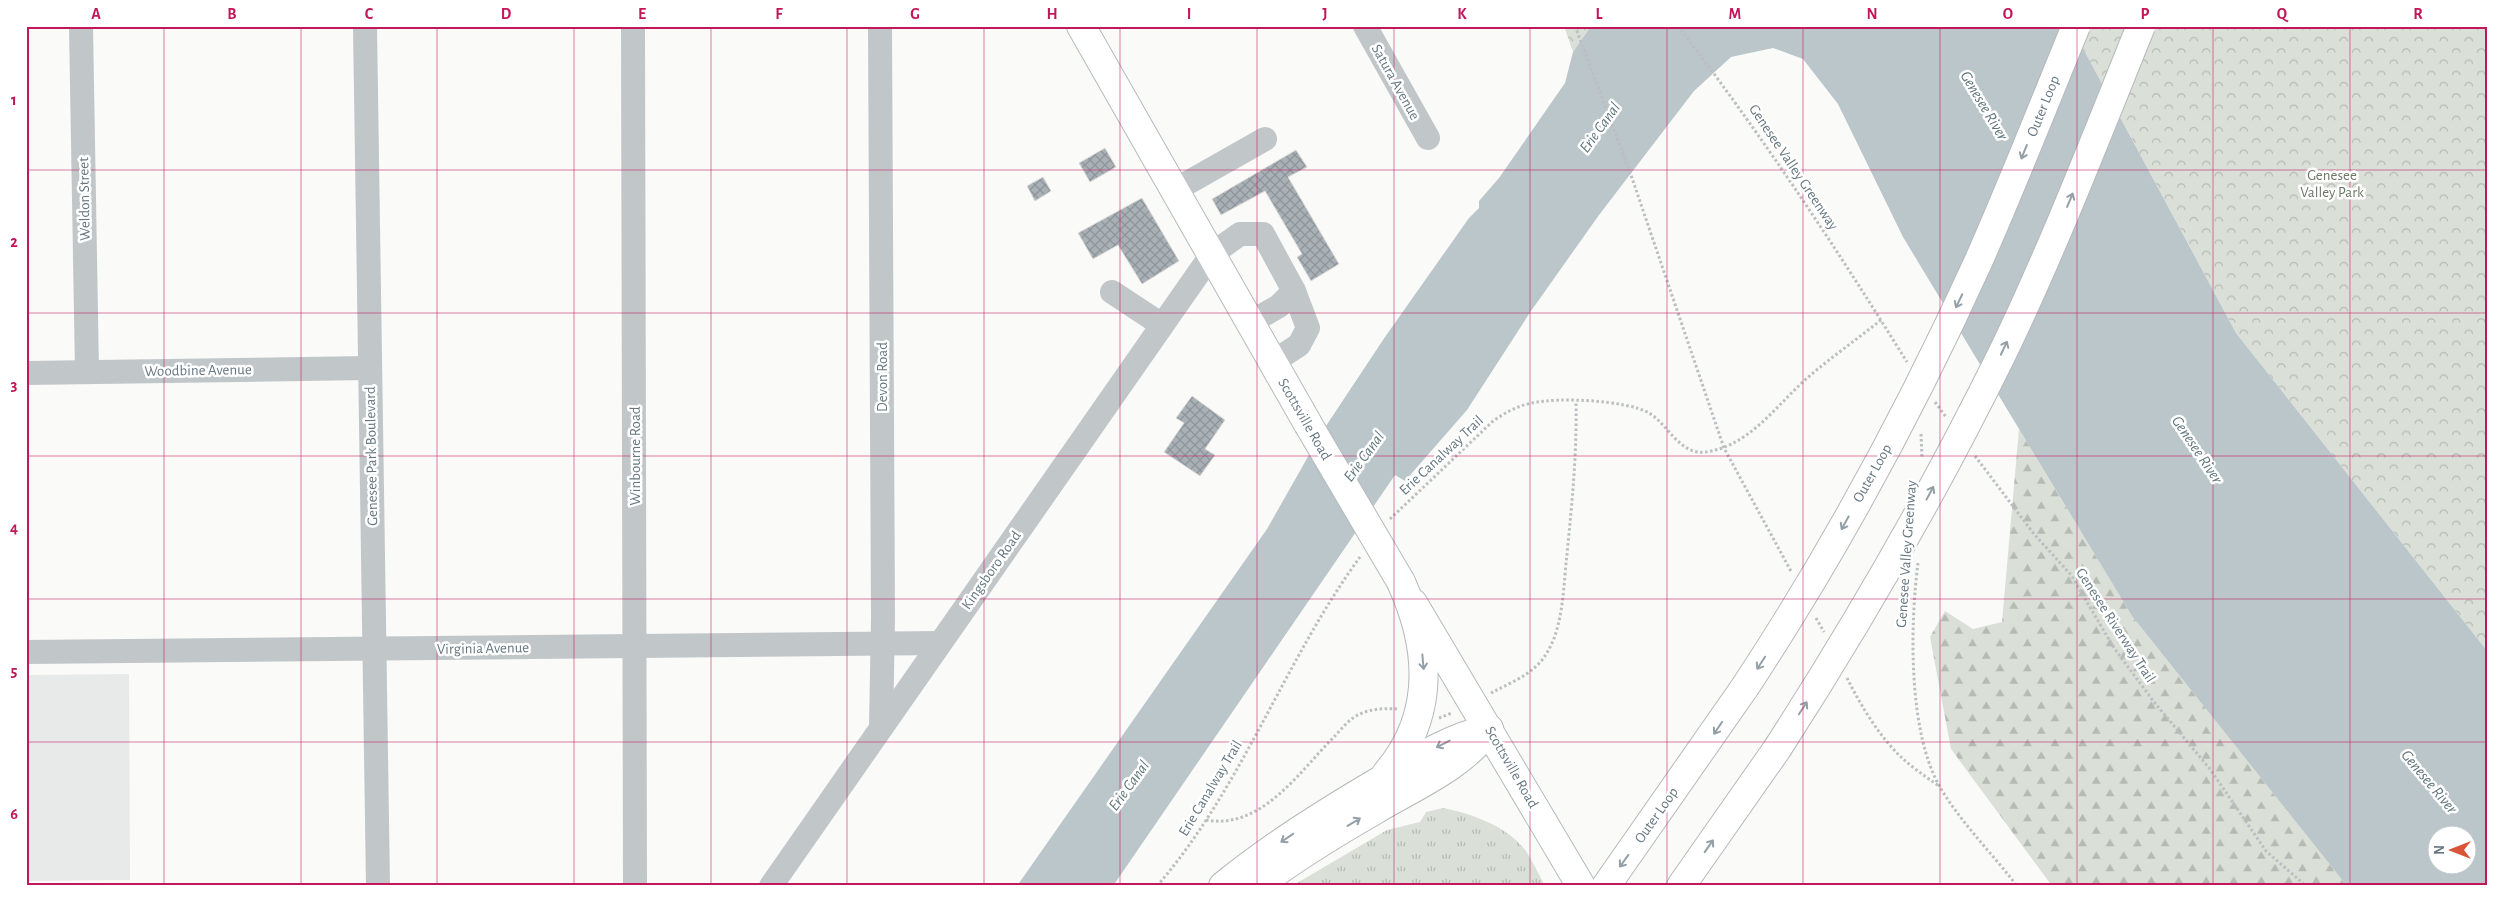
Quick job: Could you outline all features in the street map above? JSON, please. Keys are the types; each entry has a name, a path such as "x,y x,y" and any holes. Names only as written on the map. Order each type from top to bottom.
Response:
{"main road":[{"name":"Scottsville Road","path":"1081,26 1308,424 1581,886"},
{"name":"Outer Loop","path":"1606,886 1745,687 1824,560 1920,381 1992,230 2076,26"},
{"path":"1681,886 1777,749 1892,561 1997,363 2050,247 2141,26"},
{"path":"1374,785 1392,766 1408,741 1419,713 1423,690 1424,666 1422,648 1413,612 1401,582"},
{"path":"1223,886 1302,828 1444,743 1473,732 1489,729"},
{"path":"1256,886 1338,832 1458,761 1480,742 1489,729"}],"street":[{"name":"Weldon Street","path":"81,26 87,372"},
{"name":"Genesee Park Boulevard","path":"365,26 378,886"},
{"name":"Winbourne Road","path":"633,26 635,886"},
{"name":"Devon Road","path":"880,26 883,644 881,728"},
{"name":"Satura Avenue","path":"1365,26 1428,138"},
{"path":"1175,190 1265,139"},
{"name":"Kingsboro Road","path":"771,886 1212,254 1240,234 1263,234 1294,291"},
{"path":"1251,322 1278,306 1294,291 1308,328 1299,345 1273,362"},
{"path":"1112,292 1162,325"},
{"name":"Woodbine Avenue","path":"26,373 370,368"},
{"name":"Virginia Avenue","path":"26,652 940,643"}],"path":[{"path":"1575,26 1631,175 1724,448 1796,581"},
{"name":"Genesee Valley Greenway","path":"1678,26 1719,79 1814,213 1907,362"},
{"name":"Erie Canalway Trail","path":"1389,521 1415,493 1492,422 1511,410 1534,402 1604,402 1622,404 1648,413 1684,446 1694,451 1704,452 1724,448 1751,431 1806,379 1881,320"},
{"path":"1930,394 1952,425"},
{"name":"Genesee Valley Greenway","path":"1920,426 1922,464"},
{"name":"Genesee Riverway Trail","path":"1969,448 2034,534 2071,575 2114,648 2154,702 2210,769 2266,851 2306,886"},
{"name":"Erie Canalway Trail","path":"1157,886 1198,833 1325,611 1362,554"},
{"name":"Genesee Valley Greenway","path":"1919,555 1913,609 1913,653 1922,740 1926,756 1939,786 1957,812 2017,886"},
{"path":"1812,611 1825,634"},
{"path":"1845,674 1857,697 1886,740 1902,757 1939,786"}],"shaded area":[{"path":"129,674 130,880 26,881 26,675"}],"green space":[{"path":"1564,26 1591,26 1573,52"},
{"name":"Genesee Valley Park","path":"2071,26 2488,26 2488,652 2236,333"},
{"path":"2019,429 2132,616 2347,886 2052,886 1951,749 1930,637 1945,611 1973,629 2002,622"},
{"path":"1443,808 1489,822 1509,835 1526,851 1545,886 1292,886 1387,830 1420,822 1426,812"}],"water":[{"path":"1591,26 2071,26 2236,333 2488,652 2488,886 2347,886 2132,616 1903,237 1838,104 1803,59 1773,48 1731,57 1694,91 1599,215 1531,311 1467,410 1405,481 1395,475 1113,886 1017,886 1267,529 1322,432 1385,337 1469,218 1479,208 1479,201 1499,178 1565,83 1573,52"}],"building":[{"path":"1105,148 1116,167 1090,182 1079,163"},
{"path":"1296,150 1307,167 1288,177 1339,264 1311,281 1297,257 1302,254 1265,191 1221,215 1212,199"},
{"path":"1043,177 1051,191 1035,201 1027,186"},
{"path":"1142,198 1179,261 1142,284 1118,245 1093,259 1078,233"},
{"path":"1192,396 1225,420 1205,449 1215,455 1200,476 1164,452 1184,423 1176,418"}],"water label":[{"name":"Genesee River","path":"1985,105"},
{"name":"Erie Canal","path":"1599,127"},
{"name":"Genesee River","path":"2198,449"},
{"name":"Erie Canal","path":"1363,456"},
{"name":"Genesee River","path":"2430,781"},
{"name":"Erie Canal","path":"1128,785"}]}
